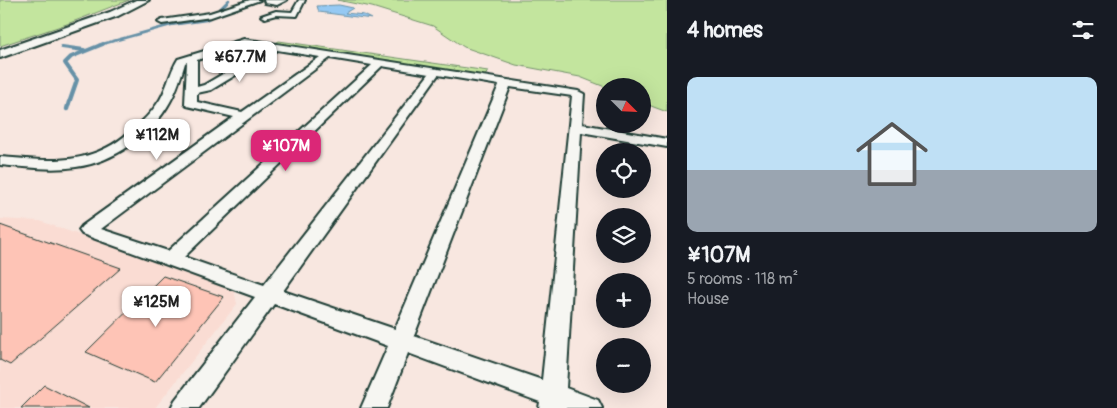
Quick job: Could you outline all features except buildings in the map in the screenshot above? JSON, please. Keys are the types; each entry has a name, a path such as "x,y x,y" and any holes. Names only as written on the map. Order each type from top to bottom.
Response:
{"street":[{"path":"0,54 114,14 144,0"},
{"path":"162,22 211,15 257,0"},
{"path":"267,0 267,2 277,3 284,0"},
{"path":"265,16 276,13 294,14 302,0"},
{"path":"0,161 58,165 86,162 114,153 128,143 162,106 180,61 244,42 578,94 552,402"},
{"path":"192,92 207,88 276,47"},
{"path":"328,55 88,230 401,342 552,402 589,408"},
{"path":"192,58 191,104 244,116"},
{"path":"171,259 381,62"},
{"path":"184,408 436,71"},
{"path":"374,408 506,82"},
{"path":"575,127 666,146"}],"shaded area":[{"path":"0,219 40,221 234,290 237,304 155,408 0,408"}],"green space":[{"path":"0,0 129,0 67,24 0,46"},
{"path":"337,0 667,0 667,112 651,106 651,78 596,78 596,83 580,77 516,65 464,47 433,26 372,7"},
{"path":"279,41 488,71 485,76 273,44"}],"water":[{"path":"339,5 353,8 345,13 364,15 372,19 319,12 317,6"}],"waterway":[{"path":"217,12 229,0"},
{"path":"99,45 171,25 206,20 218,14"},
{"path":"69,103 77,80 65,63 71,57 103,44"},
{"path":"62,47 84,50"},
{"path":"67,109 69,102"}]}
